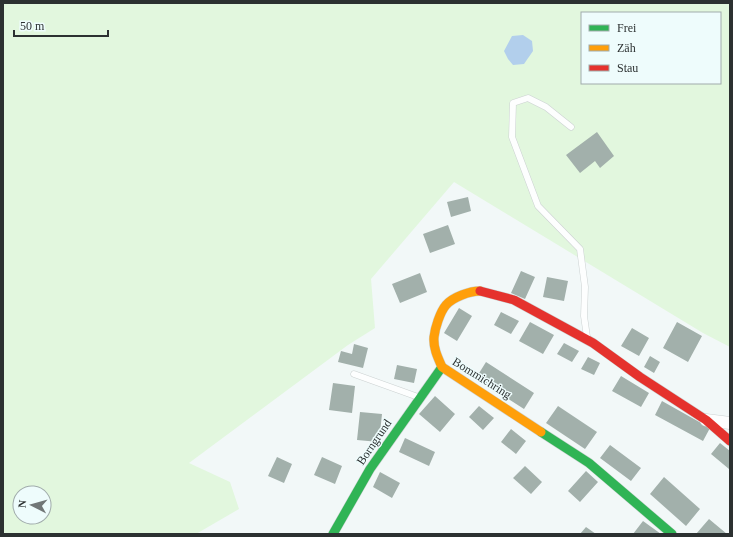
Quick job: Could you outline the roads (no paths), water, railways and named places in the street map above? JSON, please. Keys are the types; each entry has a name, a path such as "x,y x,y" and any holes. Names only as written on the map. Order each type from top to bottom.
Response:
{"street":[{"name":"Bommichring","path":"672,534 590,463 442,367 436,354 434,338 437,323 446,305 461,295 478,290 514,300 587,339 640,377 706,420 730,441"},
{"name":"Borngrund","path":"333,534 367,473 442,367"},
{"path":"706,420 730,423"}],"lane":[{"path":"570,127 546,107 528,98 513,103 512,137 538,206 580,249 585,287 584,316 587,339"},
{"path":"354,374 420,397"}],"water":[{"path":"523,35 532,41 533,51 524,64 513,65 504,51 512,36"}]}
